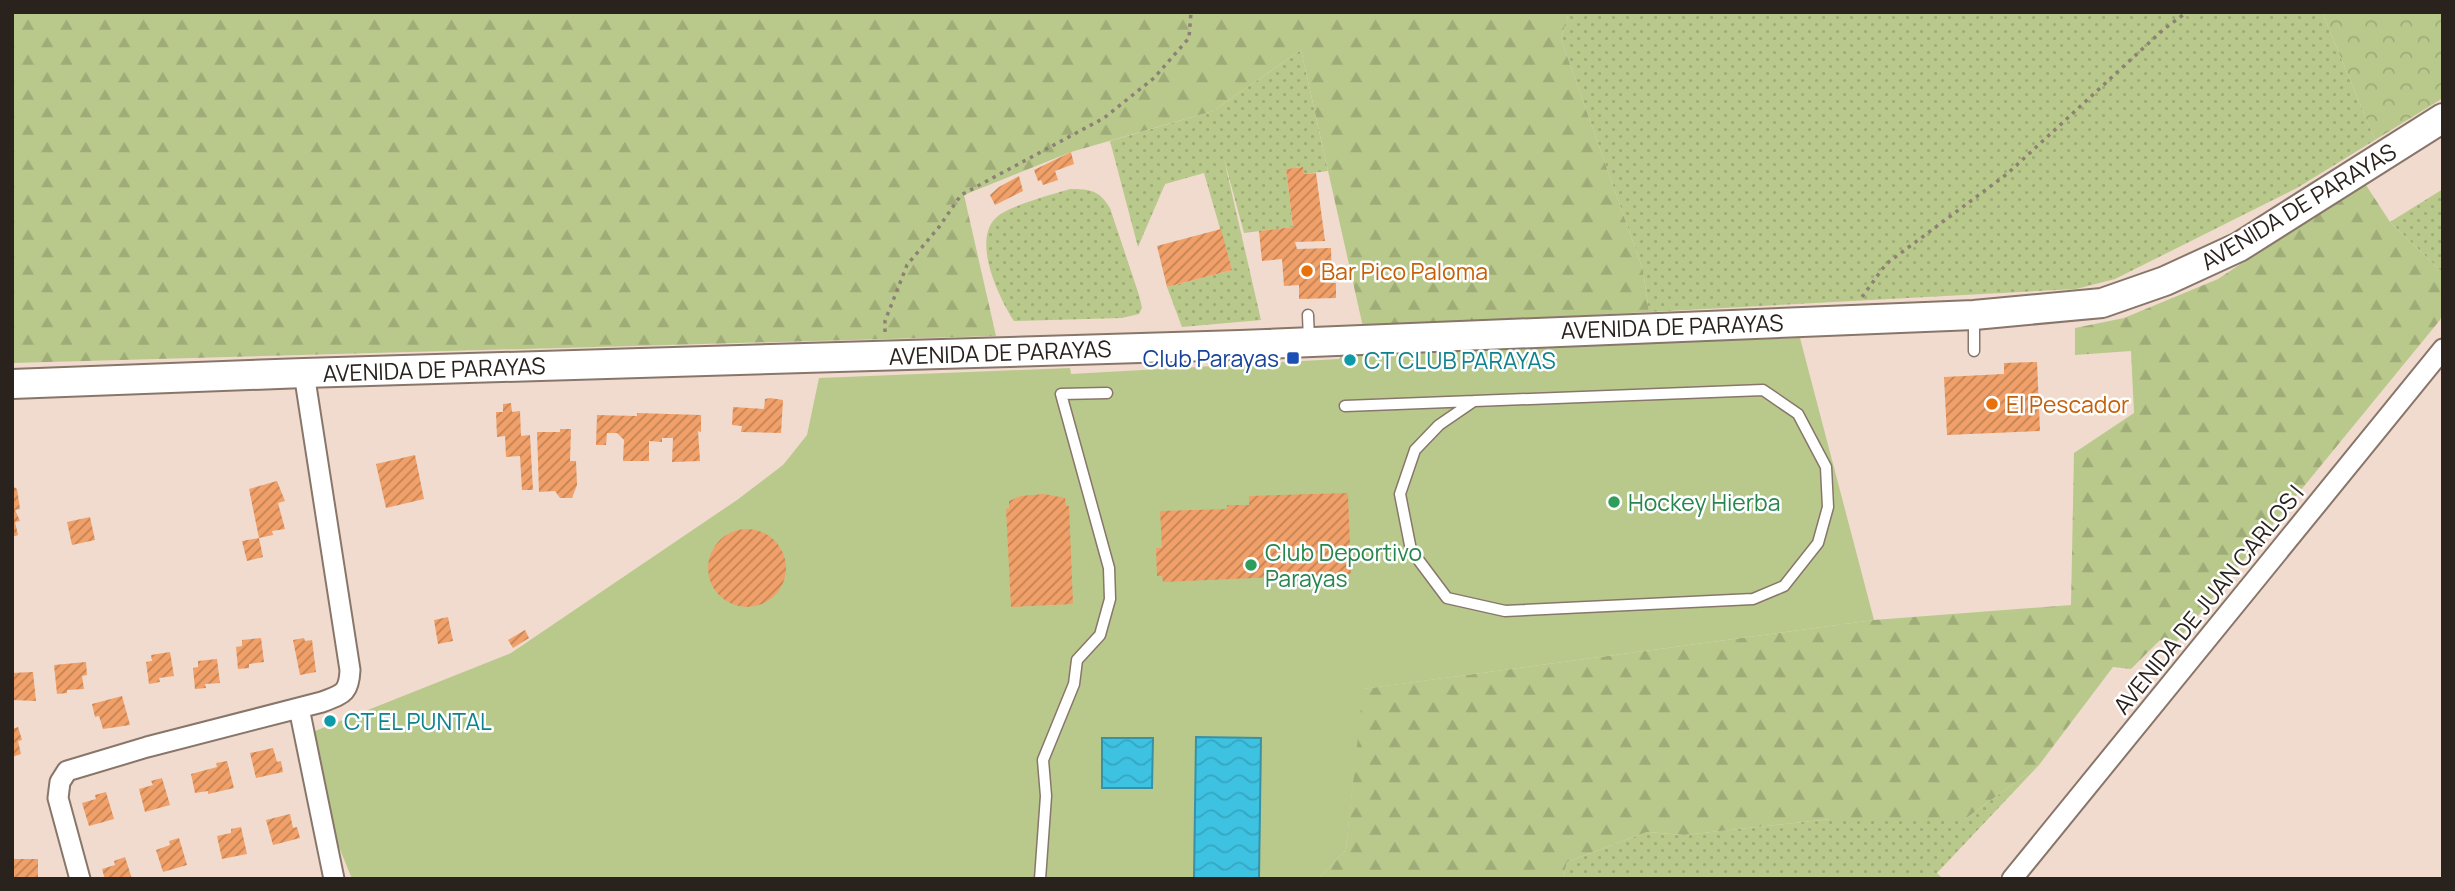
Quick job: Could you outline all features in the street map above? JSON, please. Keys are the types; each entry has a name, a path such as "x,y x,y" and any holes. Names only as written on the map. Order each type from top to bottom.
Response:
{"street":[{"name":"AVENIDA DE PARAYAS","path":"12,384 884,355 1309,328 1975,315 2102,303 2165,281 2239,247 2443,118"},
{"name":"AVENIDA DE JUAN CARLOS I","path":"2012,879 2443,349"},
{"path":"80,879 58,798 60,782 67,771 147,747 322,702 343,694 349,685 350,670 304,373"},
{"path":"299,708 334,879"}],"lane":[{"path":"1974,351 1975,315"},
{"path":"1345,406 1474,401 1763,390 1798,414 1826,467 1828,507 1818,543 1784,586 1753,599 1505,611 1447,598 1411,550 1400,494 1415,450 1439,425 1474,401"},
{"path":"1040,879 1046,796 1043,760 1074,684 1077,660 1100,635 1110,598 1109,568 1061,394 1107,393"}],"path":[{"path":"884,355 885,321 907,265 939,227 961,194 1104,118 1154,78 1189,38 1191,12"},
{"path":"1846,319 1886,264 2007,174 2164,29 2188,12"}],"green space":[{"path":"12,12 1569,12 1561,39 1643,270 1649,312 1363,327 1301,50 1213,111 1071,152 964,195 996,336 12,363"},
{"path":"1569,12 2322,12 2375,140 2297,188 2115,279 2076,289 1649,312 1643,270 1561,39"},
{"path":"2322,12 2443,12 2443,98 2375,140"},
{"path":"1301,50 1328,171 1304,174 1302,167 1286,169 1293,227 1244,233 1224,159 1261,320 1182,327 1167,287 1232,270 1204,173 1165,184 1138,247 1110,141 1213,111"},
{"path":"2364,182 2390,222 2443,273 2443,312 2440,320 2174,645 2160,640 2131,669 2113,667 2039,765 1965,819 1831,819 1684,835 1647,832 1567,862 1563,879 1318,879 1346,850 1362,689 1874,620 2071,605 2074,453 2134,413 2131,351 2075,355 2075,328 2124,318 2218,279"},
{"path":"1070,189 1093,192 1102,197 1110,208 1142,308 1139,314 1122,318 1014,321 1001,298 990,268 987,238 990,226 998,216 1012,208"},
{"path":"2443,189 2443,273 2390,222"},
{"name":"Club Deportivo Parayas","path":"1800,338 1874,620 1363,689 1346,850 1318,879 352,879 337,842 310,733 511,653 737,500 783,465 807,435 819,378 1070,368 1071,374 1339,359 1342,353"},
{"path":"2039,765 1937,873 1943,879 1563,879 1567,862 1647,832 1684,835 1831,819 1965,819"}],"water":[{"path":"1196,737 1261,738 1259,879 1194,879"},
{"path":"1102,738 1153,738 1152,788 1102,788"}],"building":[{"path":"1071,152 1074,164 1055,171 1058,180 1043,185 1041,180 1038,181 1034,170"},
{"path":"1303,167 1304,174 1316,173 1325,241 1295,242 1297,249 1331,248 1332,283 1336,283 1336,298 1299,299 1299,285 1284,286 1282,259 1262,261 1259,231 1293,227 1286,169"},
{"path":"1019,176 1023,191 995,205 990,195"},
{"path":"1221,229 1232,270 1167,287 1157,246"},
{"name":"El Pescador","path":"2037,362 2040,431 1947,435 1944,377 2004,374 2004,363"},
{"path":"765,399 783,400 781,433 741,432 742,426 732,425 733,407 764,409"},
{"path":"511,403 512,412 520,411 521,436 530,435 533,490 522,490 520,456 506,457 505,436 497,437 496,412 503,412 503,404"},
{"path":"637,413 701,415 701,432 698,431 700,461 672,462 673,438 662,438 662,442 649,441 649,461 623,461 624,440 617,433 607,433 606,445 596,445 597,415 637,416"},
{"path":"560,429 571,429 570,461 576,461 577,485 572,498 560,498 555,491 539,492 537,432 560,432"},
{"path":"415,455 424,499 386,508 376,464"},
{"path":"277,481 285,501 278,503 285,529 272,531 273,535 259,538 249,489"},
{"path":"12,488 17,489 20,509 15,510 20,521 15,522 18,535 12,537"},
{"path":"1348,493 1351,574 1163,582 1162,576 1157,576 1156,548 1162,548 1160,511 1227,509 1227,505 1249,505 1249,496"},
{"path":"1044,494 1065,498 1066,506 1069,506 1073,604 1011,607 1006,509 1009,508 1009,501 1021,496"},
{"path":"90,517 95,540 72,545 67,522"},
{"path":"747,529 762,532 779,546 786,568 783,583 769,600 747,607 732,604 715,590 708,568 711,553 725,536"},
{"path":"259,538 263,557 247,561 242,541"},
{"path":"448,617 453,641 438,644 434,620"},
{"path":"525,630 529,638 513,648 508,640"},
{"path":"261,638 264,662 238,669 236,647 242,646 242,640"},
{"path":"304,638 305,641 312,640 316,672 300,675 293,640"},
{"path":"170,652 174,676 159,678 160,682 149,684 146,662 152,661 151,655"},
{"path":"217,659 220,683 205,684 206,688 195,689 193,668 198,667 198,661"},
{"path":"86,662 87,675 82,676 84,689 67,690 67,693 57,694 54,665"},
{"path":"33,672 36,701 12,700 12,673"},
{"path":"122,696 130,725 103,729 99,716 95,717 92,704"},
{"path":"18,727 22,740 18,741 21,754 12,757 12,729"},
{"path":"273,748 277,762 281,761 283,772 256,778 250,753"},
{"path":"227,761 234,788 208,794 208,791 195,793 191,774 217,767 216,763"},
{"path":"162,778 170,805 145,812 139,789 153,785 151,781"},
{"path":"106,792 114,819 89,826 82,803 96,799 95,795"},
{"path":"290,814 293,828 297,827 300,838 273,845 266,820"},
{"path":"241,827 247,854 222,859 217,836 231,833 231,829"},
{"path":"179,838 187,865 163,872 156,850"},
{"path":"125,857 132,879 105,879 102,869 115,865 114,861"},
{"path":"12,859 38,859 38,879 12,879"}],"place":[{"name":"Bar Pico Paloma","path":"1307,271"},
{"name":"Club Parayas","path":"1293,358"},
{"name":"CT CLUB PARAYAS","path":"1350,360"},
{"name":"El Pescador","path":"1992,404"},
{"name":"Hockey Hierba","path":"1614,502"},
{"name":"Club Deportivo Parayas","path":"1251,565"},
{"name":"CT EL PUNTAL","path":"330,721"}]}
